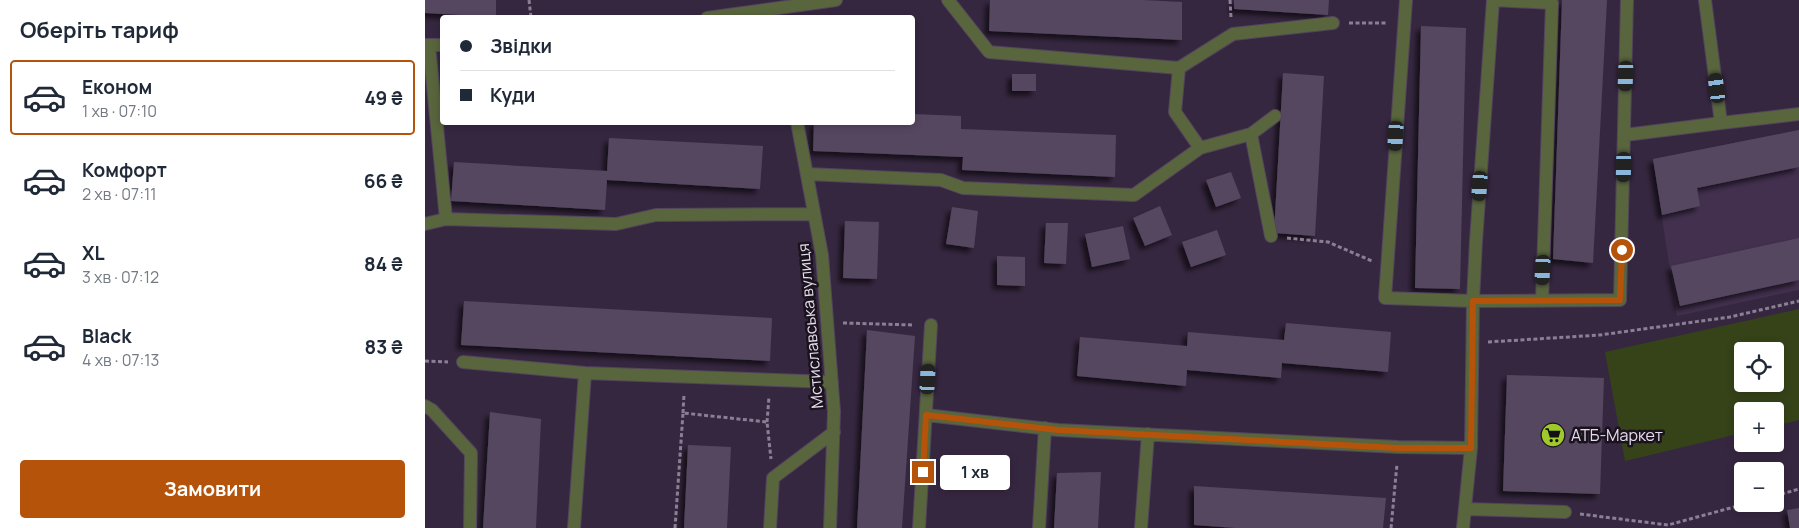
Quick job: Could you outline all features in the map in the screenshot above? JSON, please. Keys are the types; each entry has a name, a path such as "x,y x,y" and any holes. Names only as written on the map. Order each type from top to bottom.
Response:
{"street":[{"path":"728,15 836,0"},
{"path":"948,0 989,52 1179,68 1233,34 1333,23"},
{"path":"1406,0 1385,298 1473,301 1620,300 1627,0"},
{"path":"1463,528 1471,448 1473,301 1493,0 1552,3 1542,301"},
{"path":"1705,0 1721,123"},
{"path":"440,45 427,45 446,219"},
{"path":"1179,68 1175,112 1200,148"},
{"path":"1625,135 1799,114"},
{"path":"807,174 941,180 963,188 1134,195 1200,148 1251,134 1275,116"},
{"name":"Мстиславська вулиця","path":"798,125 822,255 828,322 834,412 830,528"},
{"path":"1251,134 1271,236"},
{"path":"425,224 446,219 615,224 656,214 815,214"},
{"path":"919,528 931,325"},
{"path":"463,362 585,373 832,382"},
{"path":"574,528 585,373"},
{"path":"425,406 432,410 471,453 470,528"},
{"path":"926,415 1045,428 1398,448 1471,448"},
{"path":"1039,528 1045,428"},
{"path":"770,528 773,478 834,432"},
{"path":"1141,528 1148,434"},
{"path":"1465,509 1565,512"}],"path":[{"path":"529,0 531,15"},
{"path":"1333,23 1403,24"},
{"path":"1271,236 1328,242 1387,267"},
{"path":"1473,343 1600,335 1730,317 1799,301"},
{"path":"828,322 931,325"},
{"path":"771,380 767,422 773,478"},
{"path":"675,528 683,414 767,422"},
{"path":"1391,528 1395,480"},
{"path":"1784,493 1799,489"},
{"path":"1663,528 1734,507"},
{"path":"1565,512 1668,525"}],"shaded area":[{"path":"1799,130 1799,290 1677,316 1653,159"}],"green space":[{"path":"1799,309 1799,420 1784,424 1784,402 1734,402 1734,435 1625,461 1605,352"}],"building":[{"path":"425,0 496,0 496,15 425,13"},
{"path":"990,0 1143,0 1182,2 1182,40 989,31"},
{"path":"1234,0 1329,0 1328,15 1234,9"},
{"path":"1562,0 1607,0 1593,263 1553,259"},
{"path":"1421,26 1466,28 1460,289 1415,288"},
{"path":"1283,73 1324,76 1315,236 1274,233"},
{"path":"1012,74 1036,74 1036,91 1012,91"},
{"path":"915,114 961,116 961,129 1116,135 1115,177 962,170 963,157 813,151 814,125 915,125"},
{"path":"1799,130 1799,167 1697,188 1700,206 1662,215 1653,159"},
{"path":"609,138 763,146 760,189 607,180 605,210 451,201 454,162 607,171"},
{"path":"1231,172 1241,198 1216,207 1206,180"},
{"path":"1160,206 1172,235 1145,246 1133,218"},
{"path":"952,207 978,211 974,248 946,244"},
{"path":"845,221 879,222 877,279 843,278"},
{"path":"1046,223 1068,223 1066,264 1044,263"},
{"path":"1123,226 1130,259 1092,267 1085,234"},
{"path":"1217,230 1226,255 1191,267 1182,242"},
{"path":"1799,238 1799,280 1680,306 1671,266"},
{"path":"997,256 1025,257 1025,286 997,285"},
{"path":"464,301 772,318 770,361 461,345"},
{"path":"1286,323 1391,332 1388,372 1282,363 1281,378 1187,370 1186,386 1077,376 1080,337 1187,346 1188,332 1284,340"},
{"path":"867,330 915,336 902,528 857,528"},
{"name":"АТБ-Маркет","path":"1507,375 1604,378 1600,494 1503,491"},
{"path":"490,412 541,419 536,528 483,528"},
{"path":"688,445 731,447 727,528 684,528"},
{"path":"1101,472 1098,528 1054,528 1057,473"},
{"path":"1194,486 1386,498 1383,528 1236,528 1194,525"},
{"path":"1799,508 1799,528 1790,528 1787,510"}],"place":[{"name":"АТБ-Маркет","path":"1553,435"}],"route":[{"path":"923,472 926,415 1058,430 1398,448 1471,448 1473,301 1620,300 1622,250"}]}
